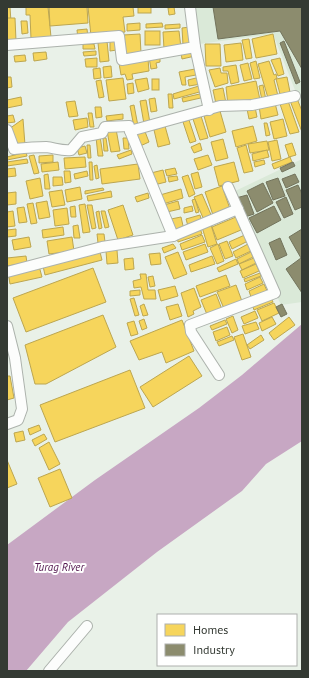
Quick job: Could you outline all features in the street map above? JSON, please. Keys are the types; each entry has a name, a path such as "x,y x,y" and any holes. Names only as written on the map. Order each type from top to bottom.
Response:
{"street":[{"path":"190,7 194,47 209,110"},
{"path":"7,45 119,36 122,60 194,47"},
{"path":"130,131 220,106 252,105 295,96"},
{"path":"7,130 14,149 45,147 57,148 62,151 71,150 82,137 102,132 105,127 129,126 173,236"},
{"path":"219,375 191,332 190,325 275,293 228,187"},
{"path":"7,272 102,247 173,236 238,209"},
{"path":"7,326 15,358 11,373 22,409 18,420 7,424"},
{"path":"49,671 87,626"}],"shaded area":[{"path":"190,7 302,7 302,108 273,34 192,45"},
{"path":"302,159 302,302 281,305 229,194"}],"water":[{"name":"Turag River","path":"302,324 302,441 266,464 242,491 157,552 68,622 26,671 7,671 7,545 95,480 199,408 242,375"}],"building: Homes":[{"path":"7,7 10,7 11,22 7,22"},
{"path":"26,7 48,7 51,37 31,39 30,15 26,15"},
{"path":"49,7 87,7 88,23 50,26"},
{"path":"88,7 133,7 134,16 123,17 125,32 91,36"},
{"path":"138,7 151,7 151,13 138,13"},
{"path":"174,7 175,14 169,15 168,8"},
{"path":"7,18 15,18 16,41 7,41"},
{"path":"21,21 27,21 28,33 22,34"},
{"path":"140,23 140,30 127,31 127,24"},
{"path":"162,23 163,27 146,28 146,24"},
{"path":"180,24 180,28 165,29 165,25"},
{"path":"190,27 192,44 183,45 182,28"},
{"path":"87,29 88,38 78,39 77,30"},
{"path":"145,31 160,31 160,45 145,45"},
{"path":"179,31 181,48 164,49 163,32"},
{"path":"140,34 141,53 124,54 123,35"},
{"path":"273,34 277,54 256,58 252,39"},
{"path":"249,39 252,58 246,59 242,40"},
{"path":"107,41 109,61 100,62 98,43"},
{"path":"110,41 117,41 117,50 110,51"},
{"path":"241,43 243,60 226,62 224,45"},
{"path":"83,44 94,44 95,49 83,49"},
{"path":"205,44 220,44 221,66 206,66"},
{"path":"96,51 96,55 84,56 83,52"},
{"path":"194,51 195,56 182,59 181,53"},
{"path":"46,52 47,59 34,61 33,53"},
{"path":"25,55 26,61 15,62 14,56"},
{"path":"160,56 160,62 156,63 157,68 151,69 149,57"},
{"path":"97,58 97,67 86,67 85,59"},
{"path":"280,58 284,74 278,76 271,60"},
{"path":"148,59 149,71 132,74 133,79 127,80 125,74 121,75 119,63"},
{"path":"256,61 260,78 254,79 250,63"},
{"path":"269,61 274,75 276,74 277,78 274,80 278,96 268,98 258,64"},
{"path":"248,63 252,79 244,81 240,65"},
{"path":"236,65 239,82 231,84 228,71 223,71 223,67"},
{"path":"111,66 112,77 104,78 103,67"},
{"path":"100,68 101,78 94,79 93,69"},
{"path":"220,68 221,73 227,73 228,83 215,87 209,70"},
{"path":"195,69 196,75 185,77 186,85 182,85 179,72"},
{"path":"7,77 11,77 12,87 7,88"},
{"path":"200,77 201,84 189,86 188,80"},
{"path":"287,77 290,92 280,94 276,79"},
{"path":"123,78 126,99 109,101 106,80"},
{"path":"147,78 149,89 138,92 135,80"},
{"path":"152,79 159,79 159,90 152,90"},
{"path":"101,80 104,97 99,98 96,81"},
{"path":"256,81 260,100 228,105 226,87"},
{"path":"133,83 134,93 128,94 127,84"},
{"path":"202,85 203,91 174,99 173,94"},
{"path":"263,85 266,100 262,100 259,86"},
{"path":"223,88 226,103 216,104 213,90"},
{"path":"204,93 205,97 183,102 182,98"},
{"path":"168,94 172,94 173,108 169,108"},
{"path":"296,96 302,111 302,132 289,98"},
{"path":"21,97 22,105 7,108 7,100"},
{"path":"155,98 157,111 151,112 149,99"},
{"path":"287,98 299,132 290,134 279,101"},
{"path":"146,100 150,123 144,124 140,101"},
{"path":"75,101 78,116 69,117 66,102"},
{"path":"275,103 278,115 261,119 259,106"},
{"path":"134,105 138,126 134,127 130,106"},
{"path":"95,107 101,107 102,117 96,118"},
{"path":"255,107 257,117 249,119 247,109"},
{"path":"220,111 226,132 210,137 204,116"},
{"path":"88,113 92,113 94,127 90,127"},
{"path":"123,114 123,119 107,121 106,116"},
{"path":"13,115 15,122 7,123 7,116"},
{"path":"201,116 208,138 200,140 193,119"},
{"path":"87,118 88,127 75,130 73,120"},
{"path":"23,119 25,145 16,146 9,129"},
{"path":"283,119 287,136 274,139 270,122"},
{"path":"189,120 196,141 190,143 183,122"},
{"path":"264,123 267,123 270,135 266,136"},
{"path":"165,126 170,144 158,147 154,130"},
{"path":"253,126 257,141 236,147 232,131"},
{"path":"116,129 120,151 111,152 107,131"},
{"path":"144,129 149,142 138,147 136,139 138,132"},
{"path":"100,136 103,156 98,156 96,137"},
{"path":"103,138 106,138 108,151 104,151"},
{"path":"123,138 128,138 129,149 124,149"},
{"path":"223,139 228,158 216,161 211,142"},
{"path":"277,140 281,159 272,161 268,142"},
{"path":"267,141 269,150 250,153 248,144"},
{"path":"200,143 202,150 194,153 191,147"},
{"path":"292,143 296,155 289,157 285,145"},
{"path":"87,145 90,145 91,158 88,158"},
{"path":"246,145 253,171 244,173 237,148"},
{"path":"85,146 87,153 79,155 77,148"},
{"path":"131,150 132,154 119,159 117,155"},
{"path":"267,150 269,157 253,161 252,154"},
{"path":"26,152 27,156 7,160 7,157"},
{"path":"34,155 39,173 34,174 29,156"},
{"path":"53,155 53,162 39,163 39,156"},
{"path":"208,155 212,165 198,170 194,159"},
{"path":"85,157 86,167 65,169 64,158"},
{"path":"290,157 292,162 274,169 272,164"},
{"path":"27,159 28,163 7,166 7,162"},
{"path":"264,160 265,164 255,167 254,162"},
{"path":"58,162 59,170 42,172 41,164"},
{"path":"89,162 92,162 93,180 90,180"},
{"path":"234,162 239,181 219,186 214,167"},
{"path":"138,164 140,179 102,184 100,169"},
{"path":"97,165 99,178 96,179 94,166"},
{"path":"15,168 16,176 7,177 7,169"},
{"path":"175,168 177,174 167,176 165,170"},
{"path":"163,170 166,182 154,185 151,173"},
{"path":"64,171 70,171 71,182 65,183"},
{"path":"87,171 88,176 75,179 74,174"},
{"path":"198,172 202,187 195,189 191,174"},
{"path":"48,174 50,189 45,189 44,175"},
{"path":"188,175 195,194 189,197 182,177"},
{"path":"177,176 178,180 169,182 168,177"},
{"path":"53,177 62,177 63,185 53,186"},
{"path":"40,178 43,196 30,199 26,181"},
{"path":"222,186 230,209 213,215 205,192"},
{"path":"80,187 82,199 67,202 65,190"},
{"path":"103,188 104,190 85,194 85,191"},
{"path":"181,189 183,198 163,204 160,195"},
{"path":"62,190 65,205 52,207 49,192"},
{"path":"111,191 112,197 88,201 87,196"},
{"path":"16,192 16,204 7,205 7,193"},
{"path":"148,193 149,198 137,202 135,197"},
{"path":"202,194 212,217 204,220 194,197"},
{"path":"195,199 199,212 196,213 192,200"},
{"path":"47,201 50,217 39,219 36,203"},
{"path":"178,201 180,209 167,212 164,205"},
{"path":"33,203 37,223 31,224 27,204"},
{"path":"85,204 90,232 83,233 79,205"},
{"path":"87,205 92,205 96,228 92,229"},
{"path":"123,205 133,235 118,240 108,210"},
{"path":"75,206 76,217 71,217 70,207"},
{"path":"192,206 193,211 184,213 184,208"},
{"path":"24,207 27,222 19,223 17,208"},
{"path":"67,208 69,224 55,226 53,210"},
{"path":"13,211 15,226 7,227 7,212"},
{"path":"99,211 102,228 99,229 96,212"},
{"path":"101,211 105,211 109,227 105,228"},
{"path":"200,215 202,223 188,226 186,219"},
{"path":"181,217 184,230 175,232 171,219"},
{"path":"236,217 241,230 217,240 212,227"},
{"path":"78,225 80,238 74,238 73,226"},
{"path":"211,225 217,244 208,247 202,227"},
{"path":"63,227 64,235 43,238 42,230"},
{"path":"200,228 202,234 178,242 177,236"},
{"path":"16,229 16,236 7,237 7,230"},
{"path":"97,234 104,234 105,242 98,243"},
{"path":"247,234 250,240 232,249 229,242"},
{"path":"202,235 205,242 182,250 180,244"},
{"path":"29,237 31,247 14,250 12,240"},
{"path":"72,237 74,251 49,254 47,241"},
{"path":"227,241 233,256 225,259 219,244"},
{"path":"173,244 176,248 164,253 162,248"},
{"path":"205,244 208,252 186,260 183,252"},
{"path":"218,244 224,261 217,264 210,248"},
{"path":"248,244 251,251 236,258 233,252"},
{"path":"117,250 118,263 107,264 106,251"},
{"path":"100,252 102,260 45,275 43,266"},
{"path":"178,252 187,274 174,279 165,257"},
{"path":"251,252 253,257 239,264 237,259"},
{"path":"160,253 161,264 151,265 149,254"},
{"path":"26,256 27,263 7,266 7,258"},
{"path":"212,256 215,264 191,272 189,265"},
{"path":"133,258 134,269 125,270 124,259"},
{"path":"254,258 256,263 242,270 239,264"},
{"path":"236,259 238,264 219,272 217,268"},
{"path":"256,264 259,271 243,278 240,271"},
{"path":"39,266 42,277 10,284 8,272"},
{"path":"93,268 106,302 26,332 13,298"},
{"path":"260,273 261,276 245,282 244,279"},
{"path":"140,274 146,274 148,290 155,290 156,299 144,299 141,287 134,288 133,281 141,279"},
{"path":"226,275 230,286 200,297 196,286"},
{"path":"153,276 155,286 150,287 148,277"},
{"path":"260,277 263,283 247,290 245,284"},
{"path":"264,284 268,293 252,300 249,291"},
{"path":"236,285 243,304 225,311 217,292"},
{"path":"175,286 178,296 161,301 158,290"},
{"path":"194,288 201,307 193,311 194,314 188,317 181,293"},
{"path":"140,290 140,295 130,296 130,291"},
{"path":"216,294 223,312 208,317 201,300"},
{"path":"270,296 273,302 254,310 252,304"},
{"path":"134,298 139,315 135,316 130,299"},
{"path":"274,303 279,313 262,321 257,310"},
{"path":"144,304 148,315 143,316 140,306"},
{"path":"178,304 182,316 170,320 166,307"},
{"path":"255,311 258,318 244,324 241,317"},
{"path":"103,315 116,347 46,384 35,384 25,345"},
{"path":"233,316 238,330 232,333 226,319"},
{"path":"272,317 276,324 262,331 259,323"},
{"path":"289,317 295,325 274,340 269,333"},
{"path":"144,319 147,328 142,330 139,321"},
{"path":"182,320 194,351 166,363 162,352 139,360 130,341"},
{"path":"225,320 227,324 212,330 210,326"},
{"path":"134,321 138,334 131,336 127,323"},
{"path":"256,322 259,329 245,334 242,326"},
{"path":"227,327 230,335 216,341 213,332"},
{"path":"243,334 251,357 242,360 234,337"},
{"path":"261,335 264,340 250,349 247,345"},
{"path":"232,336 234,340 219,346 217,342"},
{"path":"189,356 202,376 153,407 140,387"},
{"path":"130,370 145,408 55,442 40,405"},
{"path":"7,376 10,376 14,398 7,400"},
{"path":"39,425 41,430 30,435 28,429"},
{"path":"23,431 25,440 16,442 14,433"},
{"path":"44,434 47,439 35,446 32,440"},
{"path":"49,442 60,464 49,470 39,448"},
{"path":"7,460 17,484 7,488"},
{"path":"60,469 72,498 50,507 38,478"}],"building: Industry":[{"path":"213,7 302,7 302,69 280,31 218,39"},
{"path":"284,41 300,82 296,84 280,43"},
{"path":"293,162 295,166 282,172 280,168"},
{"path":"295,174 299,182 286,188 282,179"},
{"path":"278,178 285,196 273,200 266,182"},
{"path":"263,183 273,203 257,212 247,191"},
{"path":"298,185 302,194 302,207 295,210 286,190"},
{"path":"247,195 254,214 242,218 236,198"},
{"path":"286,197 293,214 284,218 276,202"},
{"path":"274,206 281,220 257,233 249,218"},
{"path":"302,229 302,293 286,269 301,258 289,237"},
{"path":"280,238 287,255 276,260 269,243"},
{"path":"282,304 287,314 281,317 276,307"}]}
